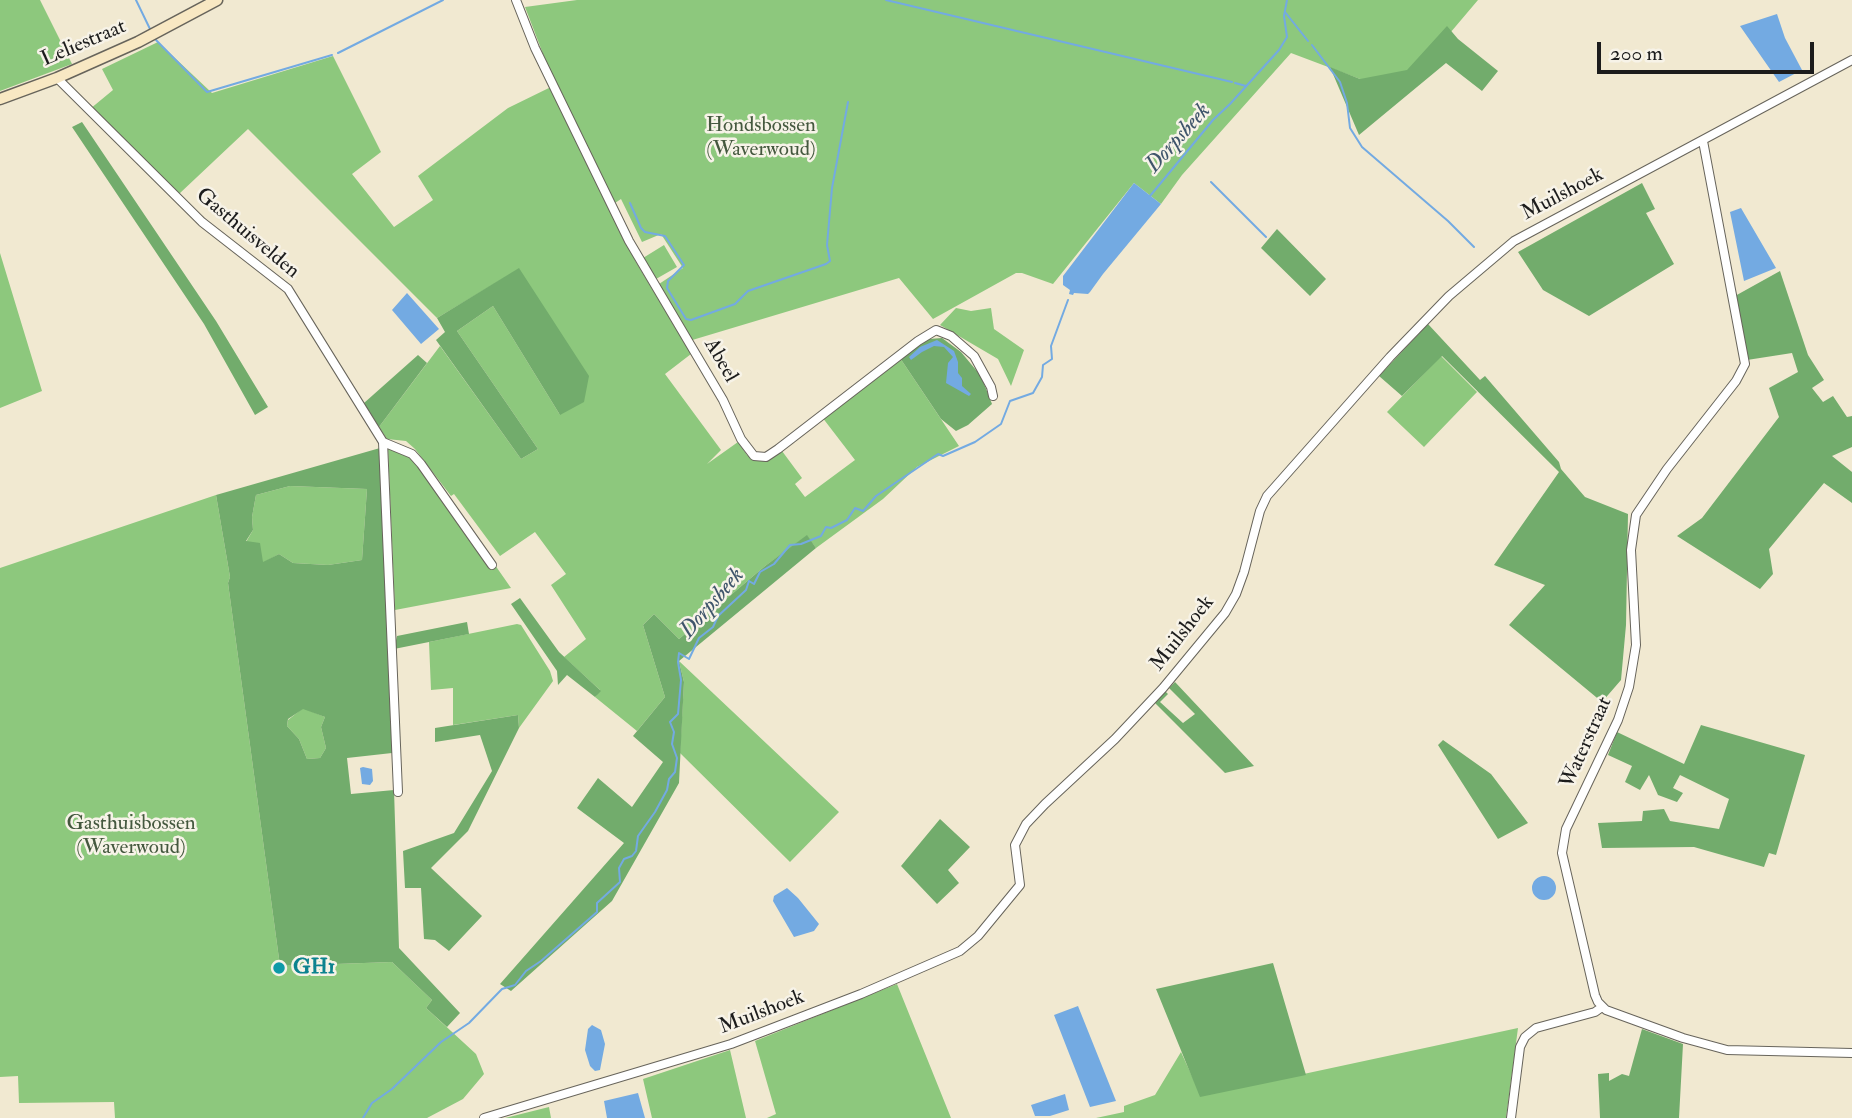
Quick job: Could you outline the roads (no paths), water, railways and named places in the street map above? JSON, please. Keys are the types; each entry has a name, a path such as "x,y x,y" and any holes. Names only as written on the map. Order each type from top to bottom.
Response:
{"street":[{"name":"Leliestraat","path":"0,99 57,78 138,42 217,0"},
{"name":"Abeel","path":"516,0 536,48 629,241 707,372 741,439 754,456 766,457 778,449 934,330 951,336 974,356 993,396"},
{"name":"Muilshoek","path":"484,1118 731,1044 960,951 978,936 1020,885 1015,845 1026,824 1115,739 1163,688 1211,631 1236,594 1260,511 1267,496 1405,341 1449,296 1514,241 1852,60"},
{"name":"Gasthuisvelden","path":"57,78 202,222 288,289 383,442 398,792"},
{"name":"Waterstraat","path":"1602,1007 1595,995 1562,853 1566,830 1618,720 1629,687 1636,645 1631,578 1633,525 1642,503 1736,381 1745,364 1703,141"},
{"path":"383,442 412,454 421,464 492,565"},
{"path":"1511,1118 1520,1047 1525,1037 1536,1028 1595,1012 1602,1007 1683,1038 1727,1050 1852,1054"}],"water":[{"path":"1777,14 1785,38 1802,70 1779,82 1740,26"},
{"path":"1134,183 1161,204 1088,294 1069,294 1070,290 1063,285 1063,276"},
{"path":"1741,208 1776,268 1744,281 1730,212"},
{"path":"407,293 439,329 421,344 392,310"},
{"path":"937,340 954,351 962,386 971,394 969,396 946,383 948,363 953,357 944,347 934,346 911,360 909,357 920,347"},
{"path":"360,768 372,769 373,781 370,785 362,784"},
{"path":"1544,876 1552,880 1556,888 1552,896 1544,900 1536,896 1532,888 1536,880"},
{"path":"787,888 819,924 814,931 794,937 773,901 774,896"},
{"path":"1078,1006 1116,1101 1090,1107 1054,1015"},
{"path":"592,1025 601,1030 605,1044 600,1070 595,1071 590,1066 585,1050 588,1029"},
{"path":"638,1093 645,1118 607,1118 604,1101"},
{"path":"1065,1094 1069,1110 1050,1116 1035,1116 1031,1105"}],"waterway":[{"path":"136,0 150,29"},
{"path":"338,53 443,0"},
{"path":"886,0 1232,82"},
{"name":"Dorpsbeek","path":"1150,196 1213,120 1279,50 1287,37 1284,16 1287,0"},
{"path":"1285,12 1308,41"},
{"path":"156,40 207,92 332,55"},
{"path":"1312,45 1340,82 1347,103 1350,128 1362,147 1474,247"},
{"path":"1235,83 1246,86"},
{"path":"630,203 641,228 645,232 665,236 684,265 668,281 667,288 686,319 691,320 735,304 748,291 826,264 830,261 827,245 832,188 848,102"},
{"path":"1211,182 1266,237"},
{"name":"Dorpsbeek","path":"363,1118 372,1103 392,1089 441,1042 469,1023 502,989 515,985 526,971 597,912 597,903 620,882 619,868 624,859 636,851 638,836 655,812 667,790 669,779 675,772 677,758 672,744 674,732 670,722 678,714 681,680 679,653 689,659 699,638 713,627 718,616 746,590 749,581 754,584 760,572 774,564 790,545 801,544 821,536 826,527 831,528 847,520 855,508 863,511 876,496 938,454 943,456 975,442 1001,424 1010,401 1033,393 1042,377 1043,365 1052,359 1051,346 1068,300"}],"place":[{"name":"GH1","path":"279,968"}],"park label":[{"name":"Hondsbossen (Waverwoud)","path":"761,138"},
{"name":"Gasthuisbossen (Waverwoud)","path":"131,836"}]}
